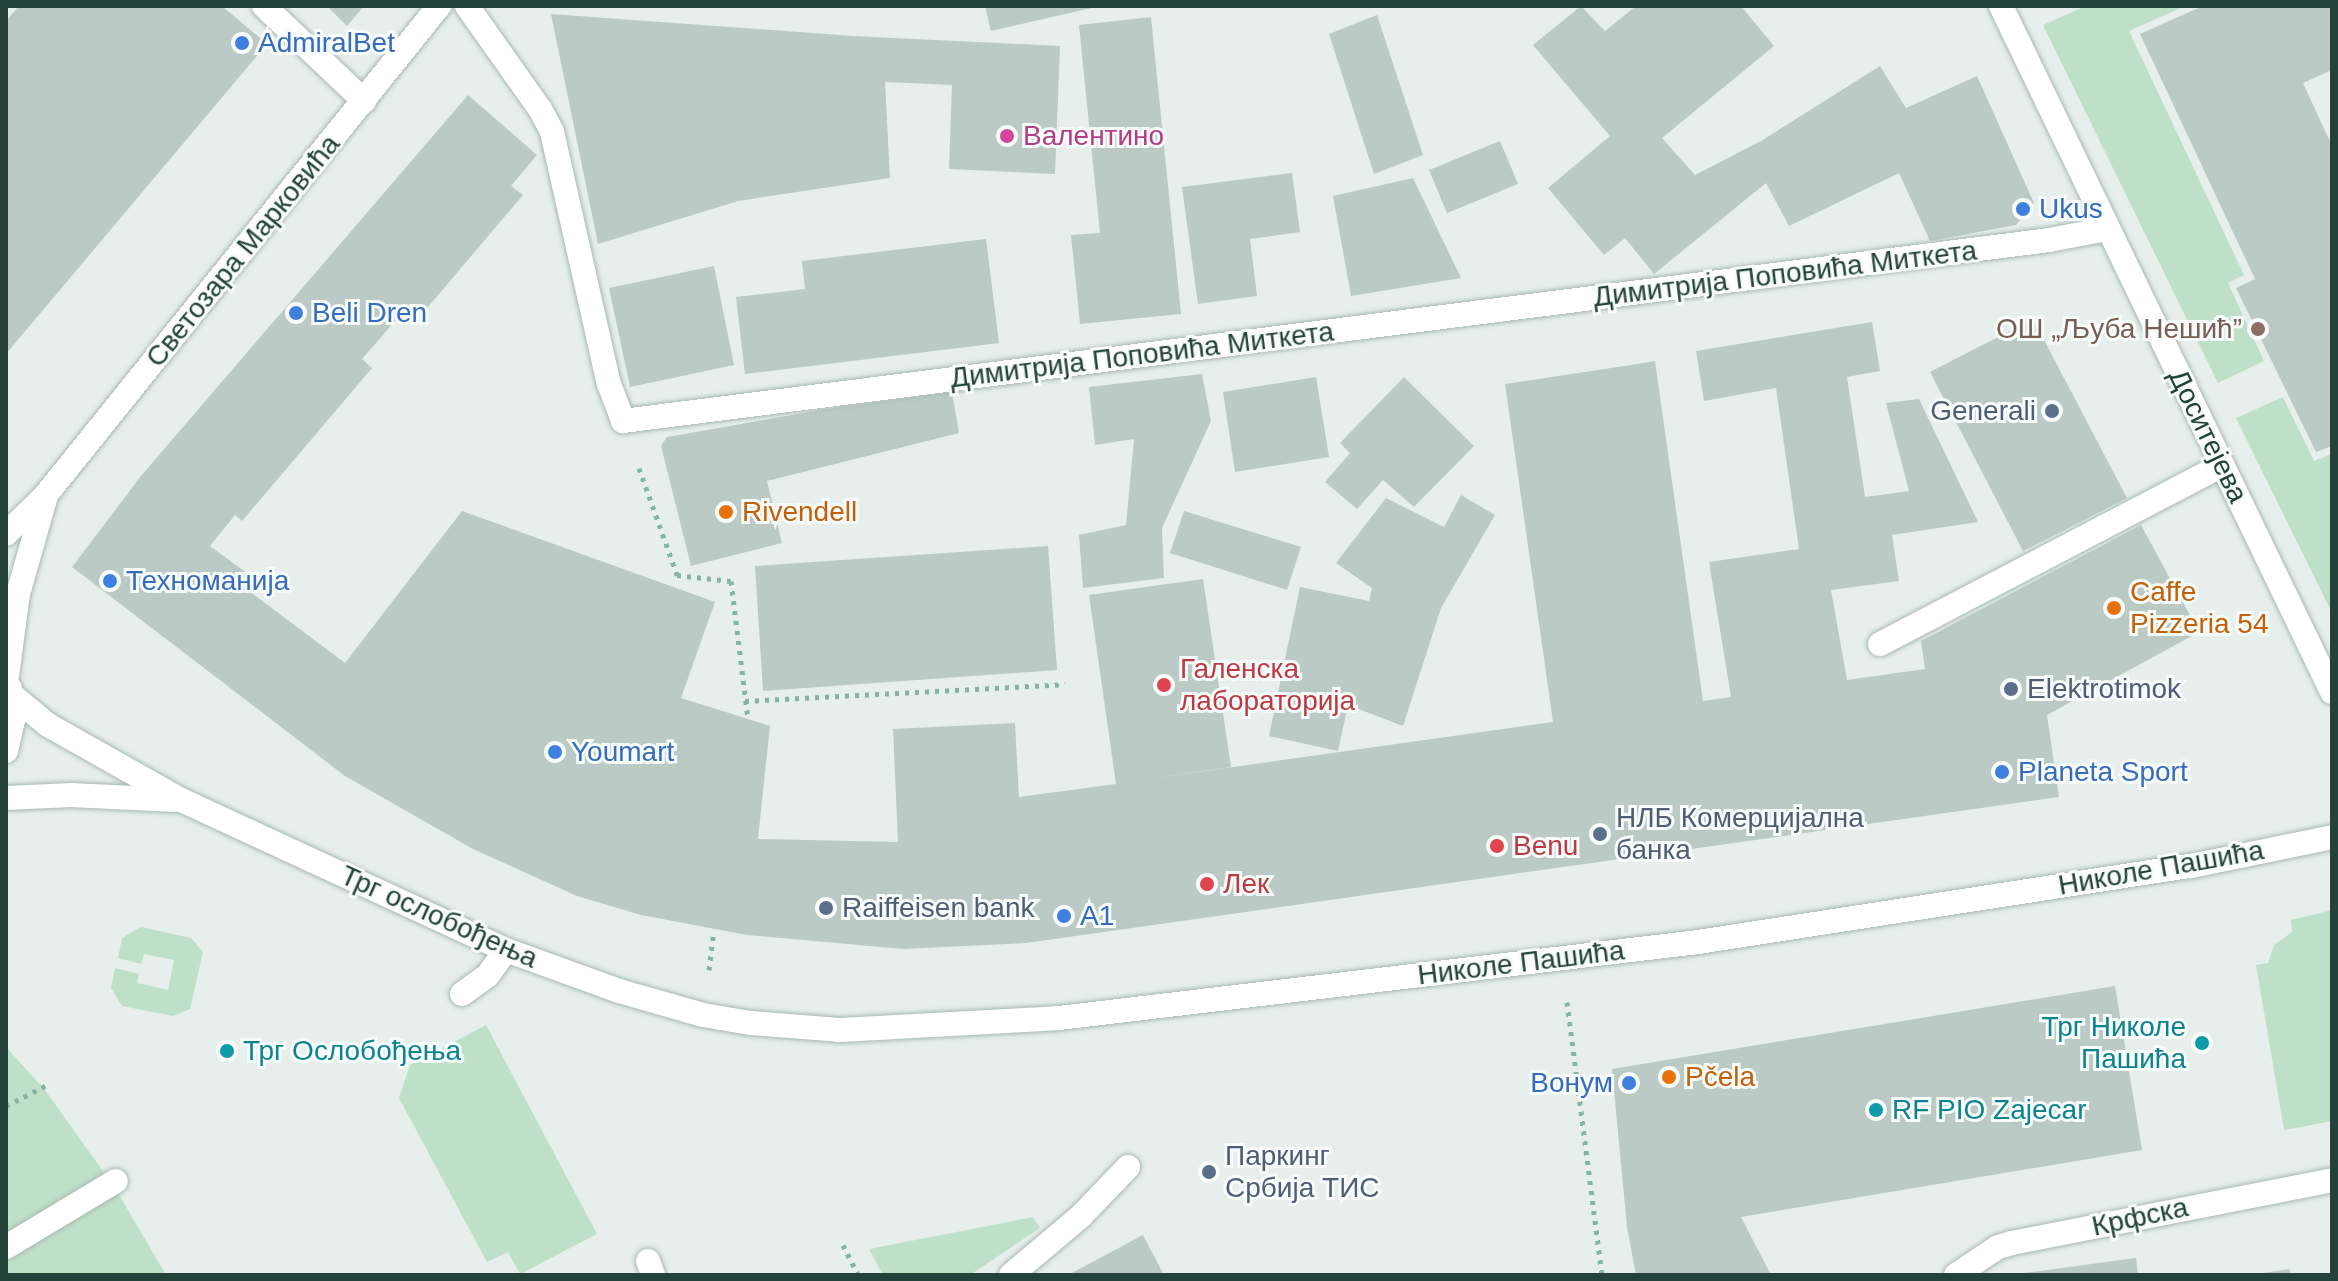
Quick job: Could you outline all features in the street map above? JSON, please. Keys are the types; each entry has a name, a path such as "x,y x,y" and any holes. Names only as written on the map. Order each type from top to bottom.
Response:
{"street":[{"path":"264,6 364,101"},
{"name":"Светозара Марковића","path":"6,534 45,496 439,6"},
{"path":"467,6 540,109 552,132 609,384 623,421"},
{"name":"Доситејева","path":"2006,8 2107,229 2332,692"},
{"name":"Димитрија Поповића Миткета","path":"623,421 2049,240 2107,229"},
{"path":"1880,644 2222,465"},
{"name":"Светозара Марковића","path":"6,751 12,737 8,682 18,594 45,496"},
{"name":"Трг ослобођења","path":"8,682 48,725 181,800 506,950 619,991 703,1015"},
{"name":"Трг ослобођења","path":"6,798 72,795 181,800"},
{"name":"Николе Пашића","path":"703,1015 751,1023 839,1030 1059,1018 1698,942 2191,866 2332,837"},
{"path":"462,994 488,975 506,950"},
{"path":"1011,1275 1081,1216 1128,1167"},
{"name":"Крфска","path":"1956,1275 1998,1247 2012,1243 2332,1180"},
{"path":"6,1247 116,1181"}],"path":[{"path":"623,421 677,575 731,581 748,719"},
{"path":"745,701 1065,684"},
{"path":"1565,990 1602,1275"},
{"path":"6,1106 47,1085"},
{"path":"843,1245 858,1275"}],"green space":[{"path":"2086,6 2185,6 2129,31 2244,275 2228,283 2264,361 2218,383 2043,25"},
{"path":"2283,397 2314,461 2332,454 2332,613 2236,418"},
{"path":"2332,910 2332,1121 2284,1130 2256,965 2268,963 2274,945 2292,932 2291,920"},
{"path":"141,927 191,938 203,952 190,1009 173,1016 122,1006 111,988 115,968 139,974 137,983 168,990 174,960 144,954 141,964 118,958 122,938"},
{"path":"486,1025 597,1234 520,1274 508,1252 487,1262 399,1098 410,1065"},
{"path":"6,1047 45,1090 115,1188 166,1275 6,1275"},
{"path":"1033,1217 1040,1228 970,1275 883,1275 869,1249"}],"building":[{"path":"19,6 222,6 267,44 6,354 6,21"},
{"path":"327,6 364,6 347,26"},
{"path":"985,6 1096,6 1096,7 991,31"},
{"path":"1581,6 1605,31 1636,6 1741,6 1774,46 1662,138 1695,175 1761,141 1880,66 1906,108 1977,76 2034,203 2016,225 1930,241 1899,173 1789,226 1766,183 1654,274 1625,238 1604,255 1548,188 1610,136 1533,45"},
{"path":"2203,6 2332,6 2332,70 2303,83 2332,146 2332,446 2316,452 2236,288 2255,279 2140,34"},
{"path":"551,14 853,36 1060,46 1055,174 949,169 952,85 885,82 890,178 738,201 598,244"},
{"path":"1377,15 1423,155 1374,174 1329,34"},
{"path":"1151,17 1181,314 1080,324 1071,235 1100,233 1079,25"},
{"path":"468,95 537,155 511,186 523,195 422,314 410,304 362,359 372,368 242,521 235,515 210,546 248,574 241,585 345,663 462,511 715,602 681,698 770,726 758,839 898,842 893,729 1015,723 1019,797 1116,784 1089,595 1203,579 1231,767 1127,782 1553,722 1505,384 1655,361 1703,701 1731,697 1709,562 1799,549 1776,388 1704,401 1696,351 1872,322 1880,371 1847,377 1865,497 1909,491 1886,403 1919,399 1978,522 1892,535 1899,581 1831,590 1847,680 1925,669 1921,641 2141,525 2199,632 2047,715 2059,797 1026,943 903,949 747,935 641,915 577,896 473,849 345,776 72,567 141,476"},
{"path":"1500,141 1518,184 1447,213 1429,170"},
{"path":"1292,173 1300,232 1250,239 1257,296 1198,304 1182,187"},
{"path":"1413,178 1461,278 1351,296 1333,196"},
{"path":"986,239 999,343 745,374 736,297 805,289 802,261"},
{"path":"714,266 734,365 630,387 609,288"},
{"path":"2033,319 2127,498 2023,551 1930,372"},
{"path":"1202,374 1211,421 1162,528 1164,578 1083,588 1079,535 1126,525 1134,439 1095,445 1089,387"},
{"path":"1316,377 1329,457 1235,472 1223,392"},
{"path":"1404,377 1474,446 1414,507 1383,480 1357,509 1325,482 1350,453 1340,443"},
{"name":"Rivendell","path":"952,392 959,433 767,481 782,543 691,566 661,446 667,437 820,410"},
{"path":"1461,495 1495,515 1441,608 1403,726 1348,705 1338,751 1269,736 1300,587 1369,601 1372,588 1336,563 1386,498 1444,527"},
{"path":"1184,511 1301,547 1287,590 1170,553"},
{"path":"1048,546 1057,670 763,691 755,566"},
{"path":"2115,986 2142,1150 1741,1217 1771,1275 1636,1275 1627,1227 1612,1069"},
{"path":"1143,1235 1164,1275 1068,1275"},
{"path":"2136,1258 2138,1275 2024,1275 2024,1273"},
{"path":"2289,1269 2291,1275 2263,1275 2263,1273"}],"place":[{"name":"AdmiralBet","path":"242,43"},
{"name":"Валентино","path":"1007,136"},
{"name":"Ukus","path":"2023,209"},
{"name":"Beli Dren","path":"296,313"},
{"name":"ОШ „Љуба Нешић”","path":"2258,329"},
{"name":"Generali","path":"2052,411"},
{"name":"Rivendell","path":"726,512"},
{"name":"Техноманија","path":"110,581"},
{"name":"Caffe Pizzeria 54","path":"2114,608"},
{"name":"Галенска лабораторија","path":"1164,685"},
{"name":"Elektrotimok","path":"2011,689"},
{"name":"Youmart","path":"555,752"},
{"name":"Planeta Sport","path":"2002,772"},
{"name":"НЛБ Комерцијална банка","path":"1600,834"},
{"name":"Benu","path":"1497,846"},
{"name":"Лек","path":"1207,884"},
{"name":"Raiffeisen bank","path":"826,908"},
{"name":"A1","path":"1064,916"},
{"name":"Трг Николе Пашића","path":"2202,1043"},
{"name":"Трг Ослобођења","path":"227,1051"},
{"name":"Pčela","path":"1669,1077"},
{"name":"Вонум","path":"1629,1083"},
{"name":"RF PIO Zajecar","path":"1876,1110"},
{"name":"Паркинг Србија ТИС","path":"1209,1172"}]}
